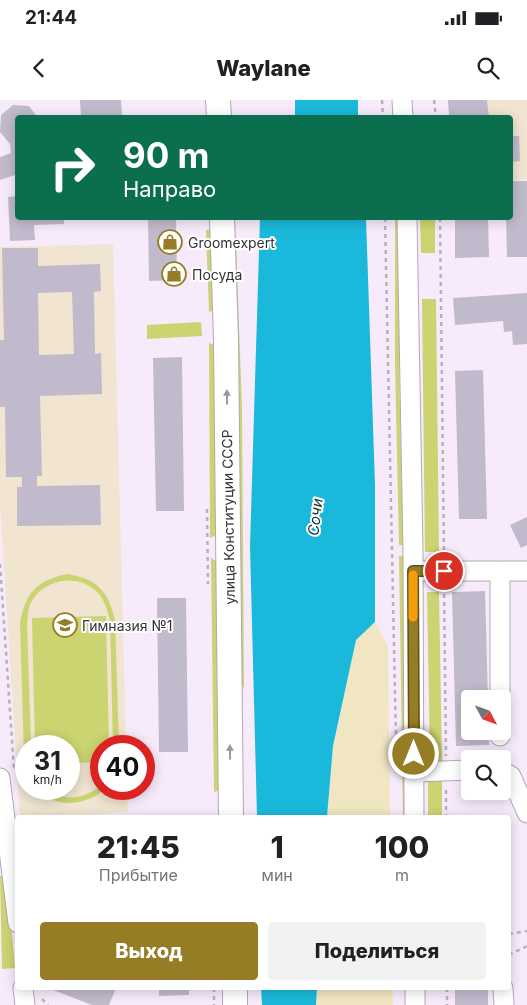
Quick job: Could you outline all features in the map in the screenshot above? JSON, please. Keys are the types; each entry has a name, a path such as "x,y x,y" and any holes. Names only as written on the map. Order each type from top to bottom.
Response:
{"main road":[{"path":"218,100 218,115"},
{"name":"улица Конституции СССР","path":"222,220 226,339 231,815"},
{"path":"235,990 236,1005"}],"street":[{"path":"402,100 403,115"},
{"path":"407,220 413,571 414,815"},
{"path":"413,571 527,571"},
{"path":"500,572 500,690"},
{"path":"414,772 461,770"},
{"path":"511,776 527,813"},
{"path":"4,782 6,869 15,910"},
{"path":"23,990 25,1005"},
{"path":"415,990 415,1005"},
{"path":"503,990 504,1005"}],"path":[{"path":"382,100 383,115"},
{"path":"434,100 436,115"},
{"path":"385,220 396,750"},
{"path":"440,220 446,815"},
{"path":"0,564 4,782"},
{"path":"511,934 527,931"},
{"path":"511,954 527,946"},
{"path":"214,990 214,1005"},
{"path":"447,990 447,1005"}],"shaded area":[{"path":"452,100 527,100 527,179 513,180 513,115 453,115"},
{"name":"Гимназия №1","path":"113,244 126,735 90,735 90,800 127,800 128,812 82,815 20,815 19,800 80,800 80,735 15,735 15,739 0,504 0,247"}],"green space":[{"path":"230,220 235,220 242,407 244,688 241,684"},
{"path":"395,220 400,220 399,364 403,545 399,545 395,363"},
{"path":"420,220 435,220 435,253 421,253"},
{"path":"218,229 216,309 209,312 206,230"},
{"path":"422,299 436,299 439,552 425,552"},
{"path":"201,322 202,336 147,339 147,325"},
{"path":"209,343 218,346 218,534 210,538"},
{"path":"399,556 404,556 408,815 403,815"},
{"path":"211,558 219,563 220,790 214,792"},
{"path":"67,574 86,579 100,588 109,601 115,620 119,735 113,735 110,620 102,598 97,592 89,586 69,580 50,585 41,590 29,607 27,623 31,735 23,735 20,623 22,612 29,596 34,590 40,584"},
{"path":"427,592 439,592 442,762 435,762 430,757"},
{"path":"106,616 109,735 90,735 90,762 80,763 80,735 35,735 32,618"},
{"path":"442,775 442,815 428,815 429,780"},
{"path":"90,792 90,798 80,802 72,803 54,800 80,800 80,796"},
{"path":"7,875 15,968 2,969 0,876"}],"sand":[{"path":"375,622 388,647 390,815 327,815 333,746 356,640"},
{"path":"317,990 392,990 393,1005 316,1005"}],"water":[{"path":"295,100 358,100 358,115 295,115"},
{"name":"Сочи","path":"260,220 366,220 375,485 375,622 356,640 333,746 327,815 257,815 250,546"},
{"path":"261,990 317,990 316,1005 262,1005"}],"building":[{"path":"80,100 121,100 122,115 81,115"},
{"path":"448,100 487,100 489,115 449,115"},
{"path":"13,105 29,106 36,115 15,115 15,175 0,180 0,157 11,153 10,144 0,132 1,115"},
{"path":"513,136 519,136 520,161 513,162"},
{"path":"513,181 527,181 527,257 507,257 506,220 513,220"},
{"path":"15,196 15,220 64,220 64,224 34,225 35,240 10,241 8,197"},
{"path":"148,220 176,220 177,280 149,281"},
{"path":"455,220 488,220 489,257 455,258"},
{"path":"2,248 38,248 38,266 100,264 101,291 94,292 95,354 101,353 102,394 40,396 42,476 37,476 37,486 100,485 101,525 17,526 17,487 22,487 22,477 6,477 5,407 0,407 0,340 4,340","holes":["72,292 74,354 39,355 38,293"]},
{"path":"527,293 527,344 513,345 512,331 504,332 503,321 455,325 453,298"},
{"path":"182,357 184,511 156,511 153,358"},
{"path":"483,370 487,519 459,519 455,371"},
{"path":"527,517 527,545 521,548 510,525"},
{"path":"485,591 488,690 461,690 461,740 489,740 489,745 456,746 452,592"},
{"path":"157,598 186,598 188,752 159,752"},
{"path":"53,990 115,990 109,1005 92,1005"},
{"path":"159,990 189,990 189,995 159,996"},
{"path":"455,990 488,990 488,1005 455,1005"}],"slow traffic":[{"path":"413,575 413,617"}],"place":[{"name":"Groomexpert","path":"170,242"},
{"name":"Посуда","path":"174,274"},
{"name":"Гимназия №1","path":"65,625"}],"route":[{"path":"414,754 413,571 444,571"}]}
